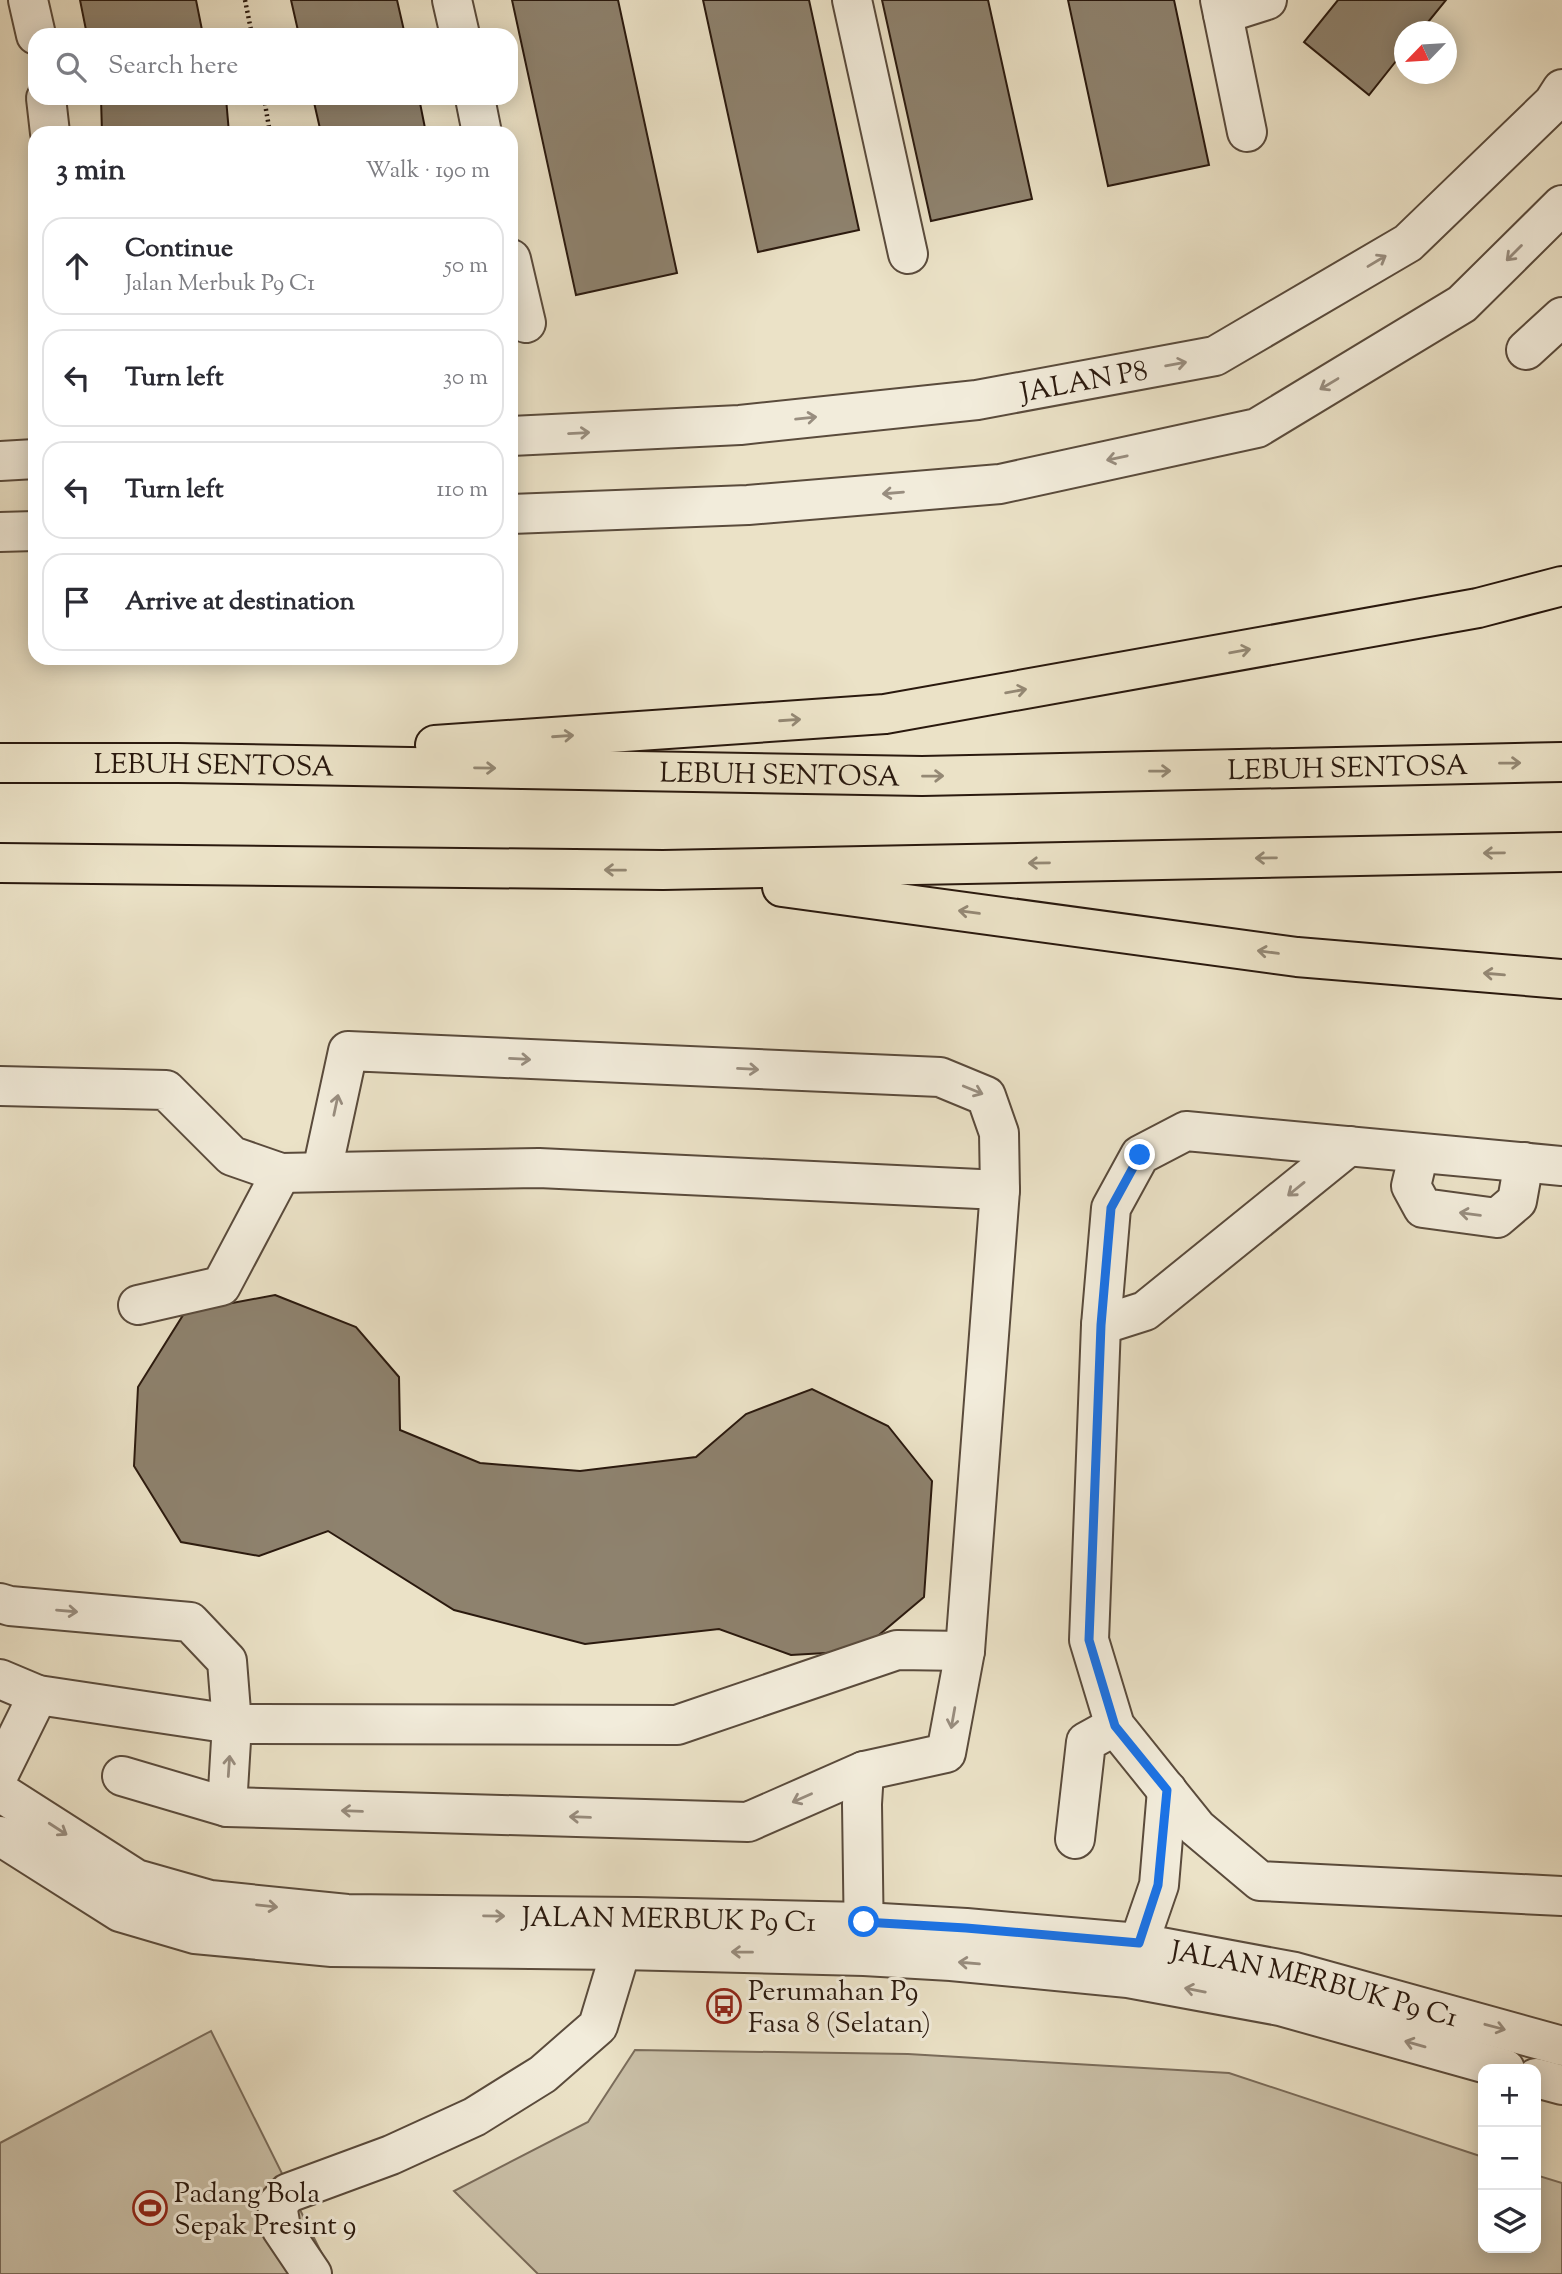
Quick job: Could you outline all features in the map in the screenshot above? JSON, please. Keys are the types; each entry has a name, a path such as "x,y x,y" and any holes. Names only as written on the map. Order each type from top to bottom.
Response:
{"main road":[{"path":"178,763 885,714 1478,608 1562,586"},
{"name":"LEBUH SENTOSA","path":"0,763 178,763 922,776 1562,762"},
{"path":"0,863 663,870 1562,852"},
{"path":"663,870 1297,957 1562,979"}],"street":[{"path":"27,0 34,28"},
{"path":"452,0 458,28"},
{"path":"852,0 908,254"},
{"path":"1247,132 1221,7 1267,0"},
{"name":"JALAN P8","path":"518,436 740,425 977,400 1215,356 1408,243 1553,103 1562,89"},
{"path":"47,105 49,126"},
{"path":"476,105 481,126"},
{"path":"518,514 748,505 1000,484 1257,428 1462,304 1562,205"},
{"path":"518,289 526,323"},
{"path":"1526,350 1562,317"},
{"path":"0,461 28,459"},
{"path":"0,532 28,531"},
{"path":"122,1776 227,1807 748,1822 864,1770 946,1753 965,1651 1000,1191 999,1133 986,1096 940,1077 348,1051 322,1171"},
{"path":"0,1086 166,1090 232,1156 281,1172 539,1168 1000,1191"},
{"path":"1562,1166 1186,1131 1140,1155 1111,1208 1101,1325 1089,1640 1115,1726 1197,1828 1260,1881 1562,1896"},
{"path":"1101,1325 1145,1311 1349,1146"},
{"path":"1419,1153 1411,1186 1423,1208 1497,1218 1517,1201 1524,1162"},
{"path":"138,1305 221,1286 281,1172"},
{"path":"0,1603 190,1622 227,1661 232,1724 227,1807"},
{"path":"0,1679 38,1695 232,1724 677,1725 897,1650 965,1651"},
{"path":"0,1772 38,1695"},
{"path":"1075,1839 1086,1742 1115,1726"},
{"path":"864,1770 864,1939"},
{"path":"1133,1960 1158,1885 1167,1790"},
{"name":"JALAN MERBUK P9 C1","path":"0,1792 136,1879 210,1900 347,1913 637,1916 864,1939 951,1961 1133,1960 1295,1972 1562,2046"},
{"name":"JALAN MERBUK P9 C1","path":"0,1836 120,1912 195,1934 332,1947 621,1950 864,1939"},
{"path":"312,2274 281,2228 277,2205 288,2193 391,2155 474,2117 543,2074 598,2026 621,1950"},
{"name":"JALAN MERBUK P9 C1","path":"1133,1960 1280,2006 1487,2064"},
{"path":"1541,2079 1562,2085"}],"path":[{"path":"245,0 251,28"},
{"path":"265,105 269,126"}],"shaded area":[{"name":"Padang Bola Sepak Presint 9","path":"211,2031 332,2274 0,2274 0,2143"},
{"path":"635,2050 908,2054 1229,2073 1478,2155 1478,2253 1541,2253 1541,2177 1562,2183 1562,2274 538,2274 454,2191 588,2122"}],"building":[{"path":"80,0 196,0 202,28 86,28"},
{"path":"291,0 397,0 403,28 297,28"},
{"path":"512,0 618,0 677,273 576,295"},
{"path":"703,0 809,0 859,230 758,252"},
{"path":"882,0 988,0 1032,199 931,221"},
{"path":"1068,0 1174,0 1209,165 1108,186"},
{"path":"1338,0 1446,0 1429,21 1394,21 1394,64 1369,95 1304,42"},
{"path":"101,105 227,105 228,126 102,126"},
{"path":"315,105 420,105 425,126 319,126"},
{"path":"275,1295 356,1327 399,1377 400,1430 480,1463 580,1471 696,1457 746,1414 812,1389 888,1426 932,1481 924,1597 860,1651 791,1655 719,1629 585,1644 454,1610 328,1531 259,1556 181,1542 134,1466 138,1387 185,1312"}],"place":[{"name":"Perumahan P9 Fasa 8 (Selatan)","path":"724,2006"},
{"name":"Padang Bola Sepak Presint 9","path":"150,2208"}],"route":[{"path":"864,1922 1139,1943 1158,1885 1167,1790 1115,1726 1089,1640 1101,1325 1111,1208 1140,1155"}]}
